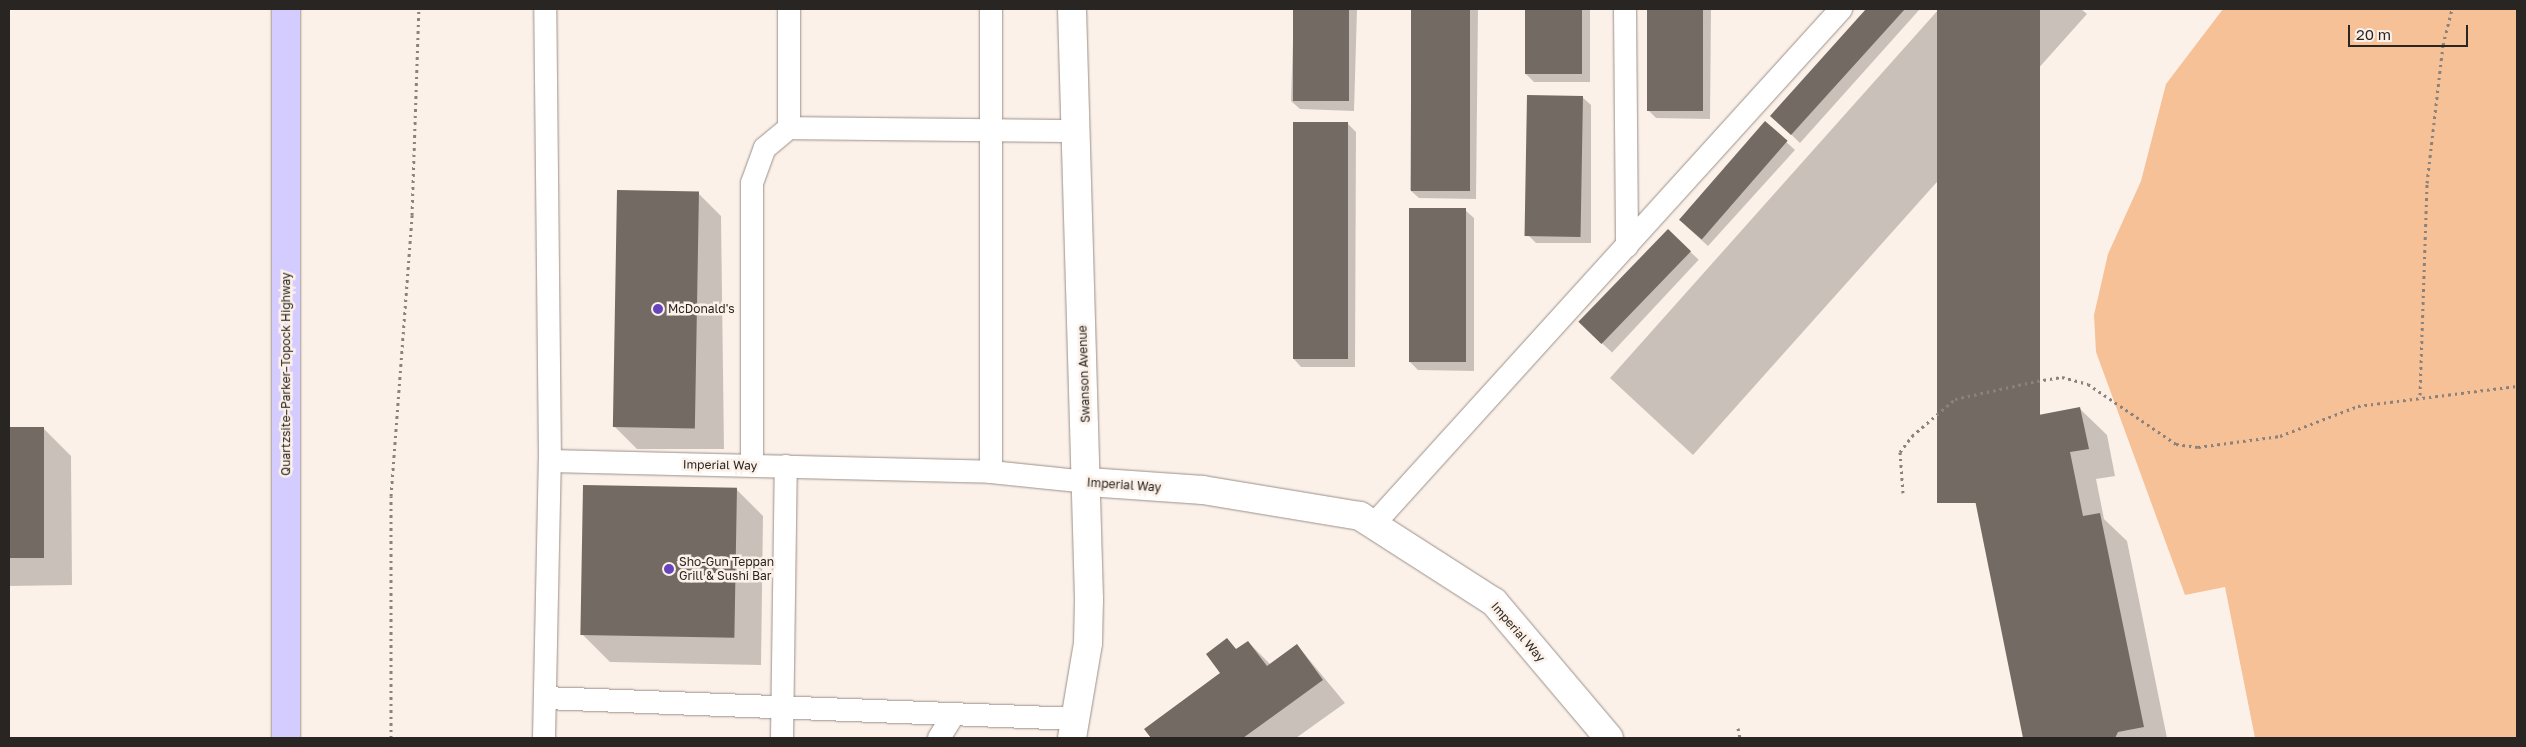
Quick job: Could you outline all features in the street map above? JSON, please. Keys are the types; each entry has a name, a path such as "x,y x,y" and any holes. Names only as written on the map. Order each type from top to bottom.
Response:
{"highway":[{"name":"Quartzsite–Parker–Topock Highway","path":"286,9 286,738"}],"street":[{"name":"Swanson Avenue","path":"1072,9 1088,482 1088,643 1074,729"},
{"name":"Imperial Way","path":"1088,482 1203,490 1360,516 1494,602 1609,738"}],"lane":[{"path":"544,738 550,461 545,9"},
{"path":"789,9 789,128"},
{"path":"991,9 992,472"},
{"path":"1625,9 1627,246"},
{"path":"1373,524 1841,9"},
{"path":"752,465 752,184 765,148 789,128 991,133 1077,131"},
{"name":"Imperial Way","path":"550,461 992,472 1088,482"},
{"path":"782,738 785,710 786,466"},
{"path":"544,698 785,710 954,714 1074,729"},
{"path":"939,738 954,714"}],"path":[{"path":"391,738 392,496 412,214 419,9"},
{"path":"2420,395 2427,183 2443,45 2452,9"},
{"path":"1903,493 1900,452 1912,436 1955,399 1991,389 2062,377 2088,384 2176,444 2198,447 2250,443 2358,406 2420,395 2517,386"},
{"path":"1738,728 1740,738"}],"shaded area":[{"path":"2223,9 2517,9 2517,738 2255,738 2225,587 2185,595 2096,352 2094,315 2108,254 2141,181 2166,84"}],"building":[{"path":"1293,9 1349,9 1349,101 1293,101"},
{"path":"1411,9 1470,9 1470,191 1411,191"},
{"path":"1525,9 1582,9 1582,74 1525,74"},
{"path":"1647,9 1703,9 1703,111 1647,111"},
{"path":"1866,9 1905,9 1791,135 1770,116"},
{"path":"1937,9 2040,9 2040,503 1937,503"},
{"path":"1527,95 1583,96 1581,237 1525,236"},
{"path":"1765,121 1788,141 1702,240 1679,220"},
{"path":"1293,122 1348,122 1348,359 1293,359"},
{"name":"McDonald's","path":"617,190 699,191 695,428 613,427"},
{"path":"1409,208 1466,208 1466,362 1409,362"},
{"path":"1668,229 1691,251 1601,344 1578,322"},
{"path":"2080,407 2089,449 2070,452 2083,516 2100,513 2144,727 2118,732 2115,738 2023,738 1975,500 1989,497 1975,427"},
{"path":"9,427 44,427 44,558 9,558"},
{"path":"583,485 737,488 734,638 580,635"},
{"path":"1227,638 1236,649 1248,641 1267,666 1297,644 1323,680 1243,738 1151,738 1144,729 1220,673 1206,654"}],"place":[{"name":"McDonald's","path":"658,309"},
{"name":"Sho-Gun Teppan Grill & Sushi Bar","path":"669,569"}]}
